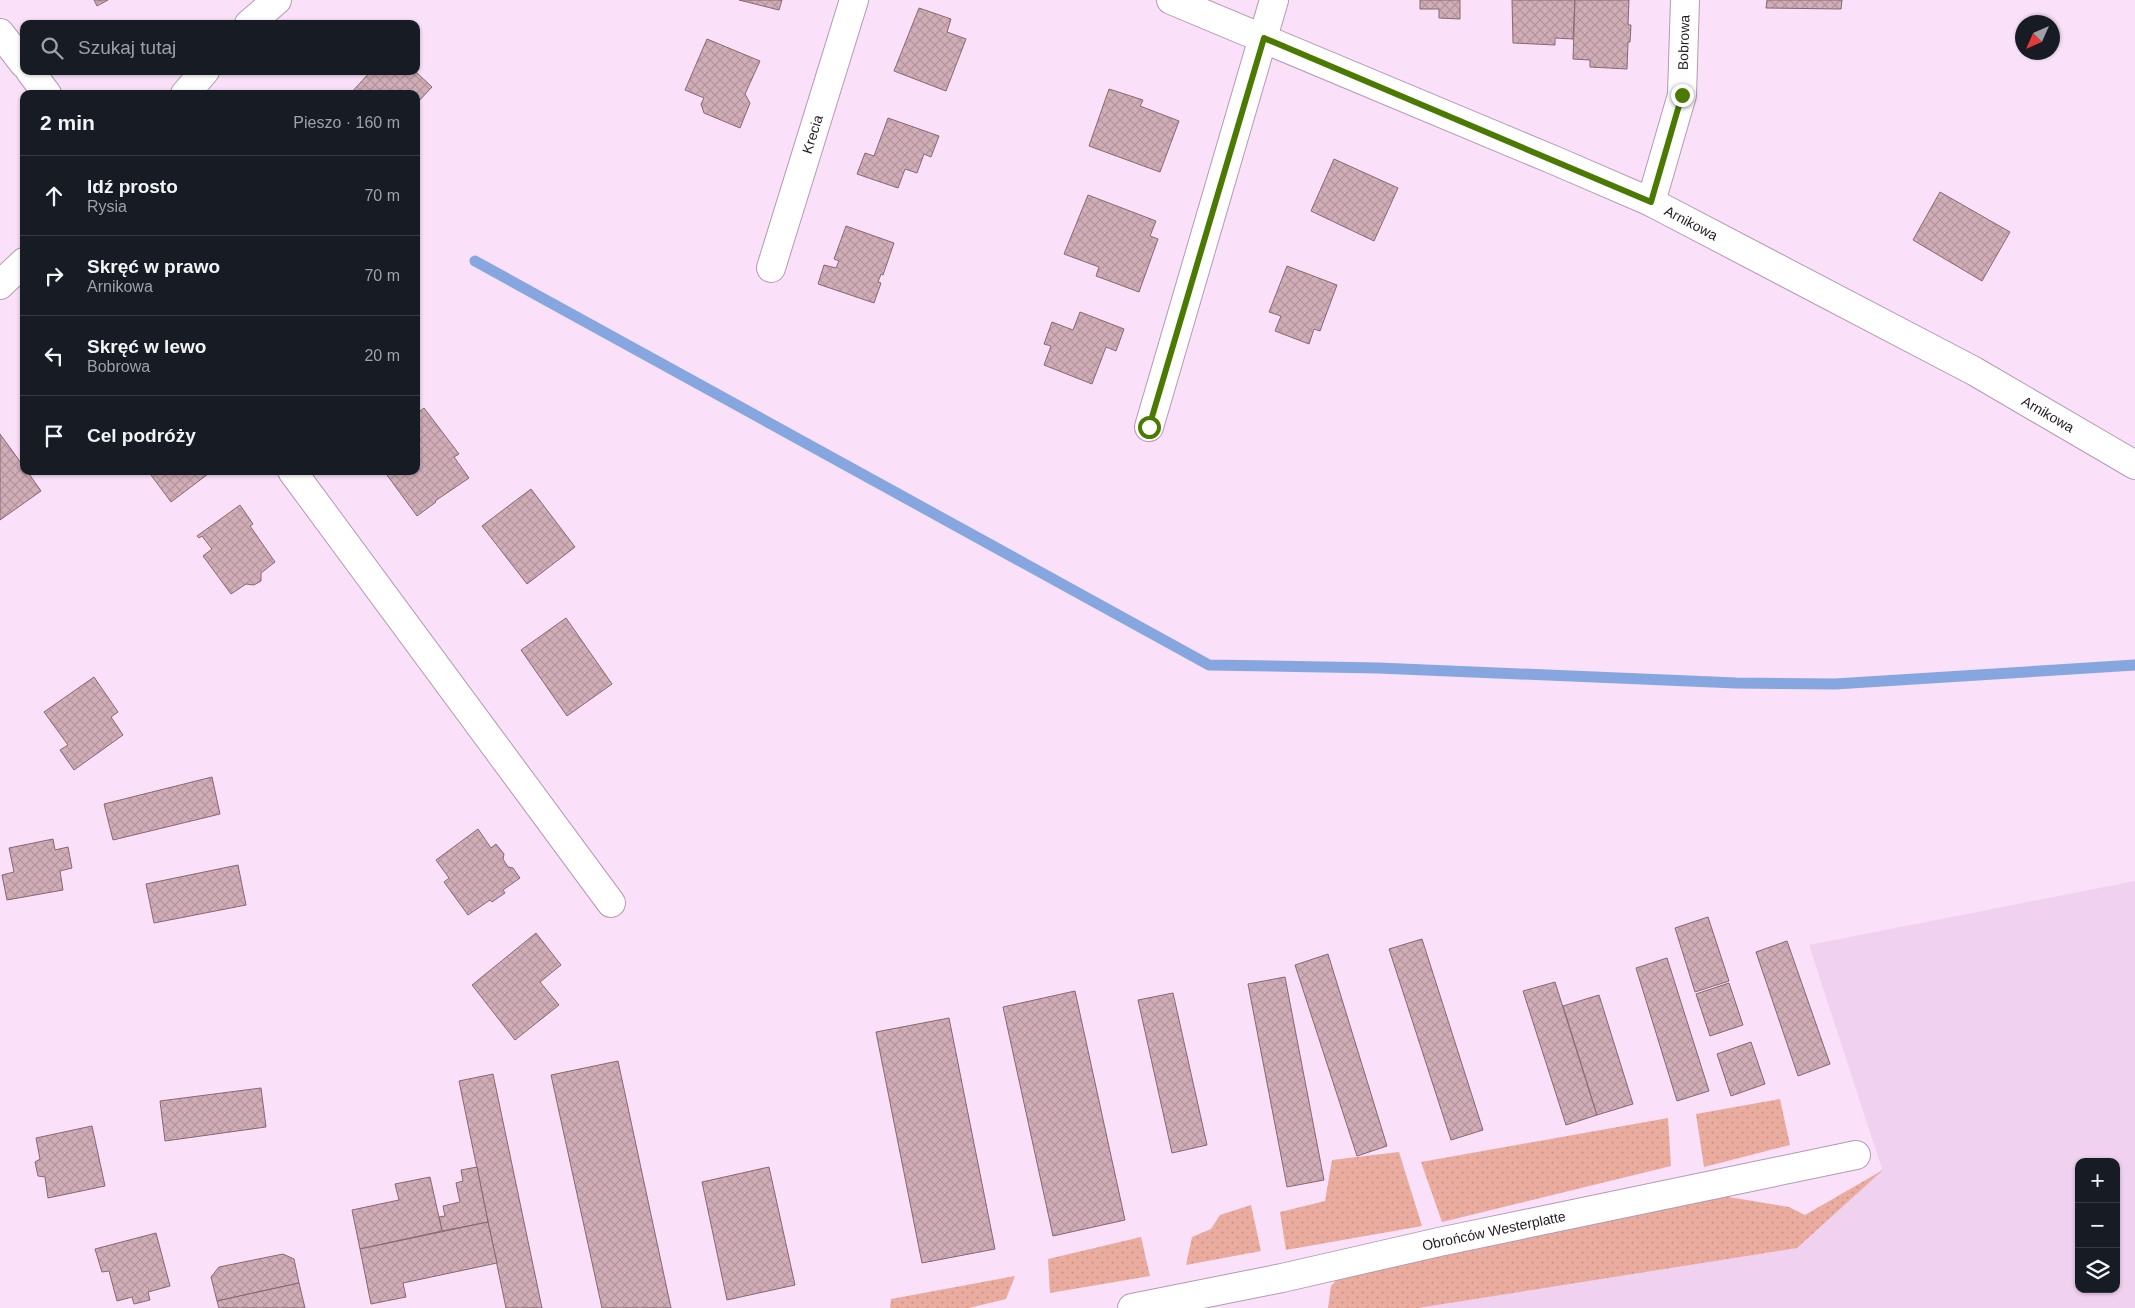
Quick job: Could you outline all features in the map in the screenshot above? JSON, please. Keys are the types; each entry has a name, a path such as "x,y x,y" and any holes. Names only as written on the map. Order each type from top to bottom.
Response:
{"street":[{"path":"254,20 277,0"},
{"name":"Krecia","path":"771,268 854,0"},
{"name":"Arnikowa","path":"1171,0 1651,202 1974,371 2135,465"},
{"path":"1149,427 1274,0"},
{"name":"Bobrowa","path":"1651,202 1682,95 1685,0"},
{"path":"0,34 20,59"},
{"path":"33,75 44,90"},
{"path":"188,90 202,75"},
{"path":"0,285 20,266"},
{"path":"295,475 611,903"},
{"name":"Obrońców Westerplatte","path":"1132,1308 1236,1298 1439,1242 1856,1155"}],"shaded area":[{"path":"2135,881 2135,1308 1418,1308 1797,1247 1882,1169 1809,945"},
{"path":"1780,1099 1790,1145 1704,1167 1696,1114"},
{"path":"1668,1118 1671,1166 1442,1222 1421,1162"},
{"path":"1399,1152 1422,1226 1286,1250 1280,1212 1325,1201 1332,1160"},
{"path":"1883,1170 1797,1248 1418,1308 1328,1308 1331,1286 1340,1276 1722,1196 1789,1207 1805,1215"},
{"path":"1251,1205 1261,1251 1186,1265 1192,1237 1211,1229 1220,1215"},
{"path":"1141,1237 1150,1276 1050,1293 1048,1259"},
{"path":"1015,1276 1006,1299 969,1308 890,1308 891,1299"}],"building":[{"path":"94,0 108,0 97,6"},
{"path":"739,0 782,0 779,10"},
{"path":"1420,0 1460,0 1460,19 1439,18 1439,9 1420,9"},
{"path":"1512,0 1575,0 1573,39 1555,38 1555,45 1513,43"},
{"path":"1575,0 1629,0 1628,25 1631,25 1627,69 1590,67 1590,60 1573,59"},
{"path":"1767,0 1842,0 1841,9 1766,8"},
{"path":"919,8 951,19 947,32 966,39 946,91 894,71"},
{"path":"707,39 760,61 745,94 750,103 740,128 704,113 701,104 704,98 685,90"},
{"path":"367,75 419,75 432,87 420,100 420,90 354,90"},
{"path":"1109,89 1143,100 1140,106 1179,121 1160,172 1089,146"},
{"path":"888,118 939,136 931,157 924,154 917,173 905,169 898,188 857,174 865,153 874,156"},
{"path":"1334,159 1398,188 1374,241 1311,211"},
{"path":"1940,192 2010,232 1982,281 1913,240"},
{"path":"1088,195 1156,221 1150,236 1158,239 1139,292 1096,276 1099,267 1064,254"},
{"path":"846,226 894,243 883,275 881,274 878,282 881,283 874,303 818,284 824,265 836,268 839,261 834,259"},
{"path":"1287,266 1337,285 1320,331 1314,329 1309,344 1275,331 1281,316 1269,312"},
{"path":"1080,312 1124,329 1116,351 1106,347 1092,384 1044,365 1051,346 1044,344 1052,322 1073,330"},
{"path":"424,408 459,454 454,457 469,478 417,516 387,475 420,475 420,411"},
{"path":"0,434 20,462 20,475 30,475 41,491 0,520"},
{"path":"151,475 207,475 171,502"},
{"path":"531,489 575,547 527,584 482,526"},
{"path":"240,505 253,524 250,526 275,562 261,573 261,581 254,585 246,584 231,594 203,556 212,549 202,536 199,538 197,536"},
{"path":"566,618 612,684 567,716 521,650"},
{"path":"94,677 118,712 111,717 123,735 74,770 60,750 68,745 44,712"},
{"path":"212,777 220,814 113,840 104,804"},
{"path":"478,829 491,848 496,844 504,854 503,859 508,867 513,868 520,878 503,890 505,893 492,902 490,900 468,915 444,882 449,878 436,860"},
{"path":"53,839 55,850 68,847 72,868 60,871 63,890 7,900 2,875 14,872 9,848"},
{"path":"238,865 246,905 154,923 146,884"},
{"path":"1708,917 1729,981 1695,992 1675,928"},
{"path":"536,933 561,965 540,982 559,1005 515,1040 472,985"},
{"path":"1422,939 1483,1130 1451,1140 1389,949"},
{"path":"1787,941 1830,1064 1798,1076 1756,952"},
{"path":"1328,954 1387,1146 1357,1156 1295,965"},
{"path":"1667,958 1709,1091 1677,1101 1636,968"},
{"path":"1285,977 1324,1180 1287,1187 1248,984"},
{"path":"1555,982 1597,1115 1566,1125 1523,991"},
{"path":"1729,983 1743,1025 1710,1036 1696,994"},
{"path":"1075,991 1125,1220 1053,1236 1003,1007"},
{"path":"1173,993 1207,1145 1172,1153 1138,1000"},
{"path":"1599,995 1633,1104 1597,1115 1563,1006"},
{"path":"949,1018 995,1249 922,1263 876,1032"},
{"path":"1751,1042 1765,1084 1731,1096 1717,1054"},
{"path":"618,1061 671,1308 602,1308 551,1075"},
{"path":"493,1074 542,1308 506,1308 459,1081"},
{"path":"261,1088 266,1127 165,1141 160,1101"},
{"path":"92,1126 105,1186 48,1198 45,1177 38,1176 35,1162 40,1159 36,1138"},
{"path":"477,1167 488,1222 442,1231 439,1217 445,1216 443,1206 460,1202 456,1183 463,1181 461,1170"},
{"path":"769,1167 795,1285 727,1300 702,1182"},
{"path":"430,1177 442,1231 360,1249 352,1210 399,1200 395,1184"},
{"path":"488,1222 497,1263 403,1283 406,1297 371,1304 360,1249"},
{"path":"156,1233 170,1286 148,1292 150,1300 134,1304 132,1297 117,1301 109,1271 102,1272 95,1249"},
{"path":"283,1254 294,1259 299,1283 217,1301 211,1277 219,1267"},
{"path":"299,1283 305,1308 219,1308 217,1301"}],"waterway":[{"path":"475,261 1209,665 1378,668 1736,683 1835,684 2135,665"}],"route":[{"path":"1149,427 1264,38 1556,160 1651,202 1682,95"}]}
